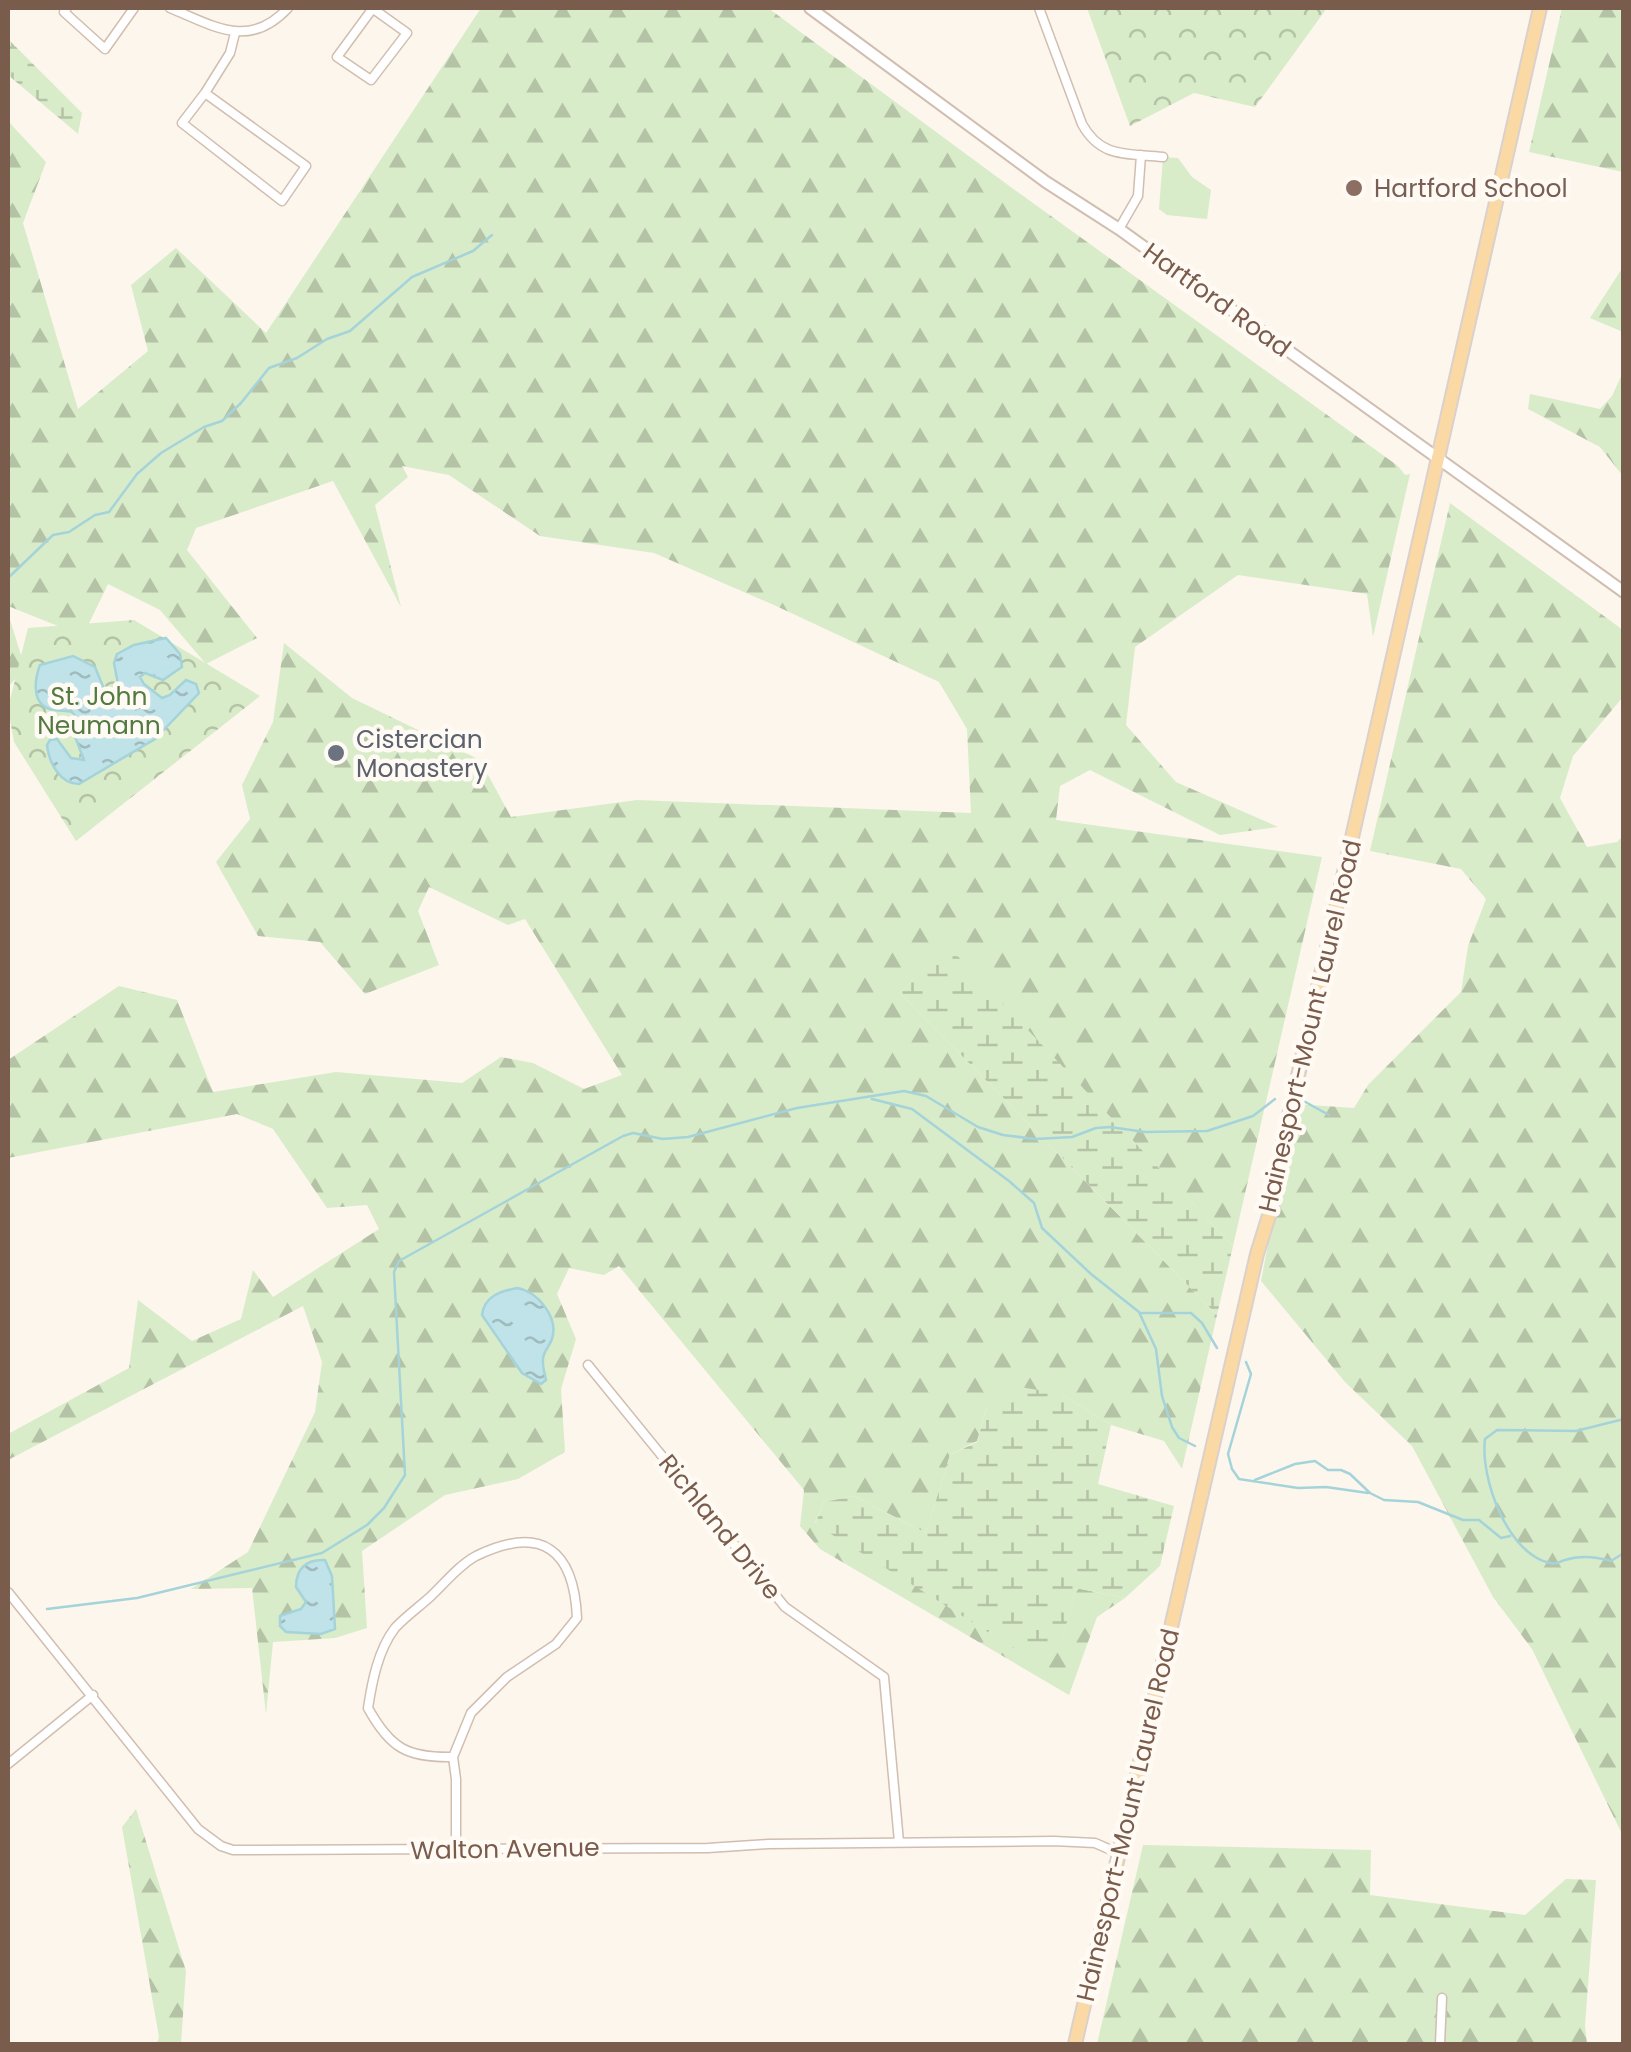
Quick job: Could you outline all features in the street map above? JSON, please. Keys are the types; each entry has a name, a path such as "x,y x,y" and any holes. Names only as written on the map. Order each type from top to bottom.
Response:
{"main road":[{"name":"Hainesport-Mount Laurel Road","path":"1075,2044 1257,1254 1272,1206 1284,1133 1540,8"}],"street":[{"path":"67,8 64,12 105,49 134,8"},
{"path":"170,8 235,33 264,27 288,8"},
{"path":"373,8 406,33 371,80 337,57 373,8"},
{"name":"Hartford Road","path":"810,8 1031,171 1119,229 1624,592"},
{"path":"1039,8 1087,133 1102,148 1163,157"},
{"path":"205,92 306,166 282,201 182,123 230,53 235,33"},
{"path":"1119,229 1138,196 1141,154"},
{"name":"Richland Drive","path":"588,1366 785,1607 884,1677 898,1842"},
{"path":"453,1757 421,1756 400,1750 388,1739 368,1708 372,1676 394,1630 474,1557 514,1543 544,1546 559,1554 572,1575 577,1618 556,1644 507,1677 470,1713 453,1757 456,1850"},
{"name":"Walton Avenue","path":"8,1592 198,1829 220,1846 247,1852 1087,1842 1120,1854"},
{"path":"8,1764 93,1696"},
{"path":"1440,2044 1442,1998"}],"green space":[{"path":"481,8 768,8 1398,466 1405,475 1410,474 1373,637 1367,594 1238,575 1135,647 1126,725 1176,782 1278,827 1220,835 1090,770 1060,786 1056,820 1322,857 1233,1246 948,947 900,993 1217,1315 1182,1469 1164,1441 1111,1425 1061,1394 987,1407 977,1441 950,1455 926,1533 854,1496 824,1502 815,1523 1061,1643 1076,1588 1125,1598 1097,1617 1069,1695 820,1549 800,1526 804,1490 619,1266 604,1275 569,1268 557,1294 576,1339 561,1389 565,1452 518,1479 445,1495 362,1551 367,1628 335,1638 273,1642 266,1714 252,1588 191,1589 248,1552 315,1412 322,1362 303,1306 8,1460 8,1434 129,1368 138,1300 192,1341 241,1319 253,1270 273,1297 379,1229 367,1205 327,1208 273,1129 237,1114 8,1158 8,1060 119,986 177,1000 213,1092 336,1072 462,1083 501,1057 533,1063 584,1089 622,1075 525,919 508,925 429,887 418,911 439,965 365,994 320,942 258,936 216,862 250,819 242,785 273,722 284,643 352,698 480,760 511,817 637,800 971,813 967,729 939,682 654,553 540,536 449,475 402,466 408,477 375,505 401,607 333,481 196,528 187,550 257,638 206,664 160,610 108,584 83,636 8,606 8,121 46,162 23,223 78,409 148,351 131,285 176,248 266,333"},
{"path":"1087,8 1327,8 1255,107 1194,93 1130,126"},
{"path":"1562,8 1623,8 1623,172 1529,152"},
{"path":"8,39 82,113 78,134 8,75"},
{"path":"1163,157 1178,158 1192,177 1211,190 1207,219 1167,215 1159,209"},
{"path":"1623,267 1623,332 1590,318"},
{"path":"1623,372 1623,476 1600,447 1528,409 1530,394 1600,409 1612,396"},
{"path":"1450,503 1623,630 1623,697 1573,756 1560,798 1587,847 1617,842 1623,836 1623,1836 1532,1649 1493,1597 1412,1446 1345,1382 1261,1281 1295,1104 1354,1108 1368,1085 1461,992 1468,946 1486,899 1461,869 1370,851"},
{"path":"8,613 25,668 8,687"},
{"name":"St. John Neumann","path":"134,620 260,696 76,841 14,742 8,708 28,628"},
{"path":"948,946 1233,1246 1217,1315 900,993"},
{"path":"1015,1386 1061,1394 1111,1425 1098,1484 1174,1506 1160,1566 1125,1598 1076,1588 1061,1644 1033,1660 815,1524 824,1502 854,1496 926,1533 950,1455 977,1442 987,1407"},
{"path":"136,1809 186,1971 181,2044 157,2044 159,2037 122,1827"},
{"path":"1143,1845 1371,1850 1370,1895 1525,1915 1566,1879 1596,1880 1585,2025 1587,2044 1097,2044"}],"water":[{"path":"166,638 180,654 182,667 163,680 145,673 140,677 144,684 162,698 186,680 196,684 199,693 155,739 79,784 66,780 53,765 47,745 57,739 71,758 84,760 74,734 78,719 72,712 45,707 38,699 40,665 73,656 95,667 104,689 113,693 118,684 114,663 117,654 134,645"},
{"path":"517,1288 539,1300 552,1322 552,1339 543,1359 546,1380 541,1384 522,1373 482,1315 490,1299"},
{"path":"325,1560 332,1576 335,1629 321,1634 286,1632 280,1626 280,1616 301,1609 306,1602 296,1587 300,1570 313,1561"}],"waterway":[{"path":"8,578 53,535 69,532 95,515 109,512 137,474 161,453 204,427 222,421 269,368 350,331 412,277 473,251 492,235"},
{"path":"47,1609 137,1598 322,1553 367,1525 384,1508 405,1475 394,1272 399,1261 623,1136 633,1133 663,1139 688,1137 797,1108 904,1091 926,1096 978,1127 1035,1139 1072,1137 1110,1127 1145,1132 1207,1131 1253,1116 1275,1099"},
{"path":"872,1099 912,1109 1009,1181 1034,1203 1042,1228 1139,1312 1156,1349 1162,1396 1172,1427 1179,1438 1195,1446"},
{"path":"1300,1099 1329,1115"},
{"path":"1140,1313 1191,1313 1217,1348"},
{"path":"1246,1362 1251,1374 1228,1454 1239,1479 1368,1493"},
{"path":"1624,1419 1576,1431 1497,1430 1485,1439 1487,1473 1500,1512 1509,1530 1535,1557 1555,1564 1582,1557 1611,1561 1624,1553"},
{"path":"1255,1480 1295,1464 1315,1461 1328,1470 1350,1474 1384,1500 1418,1502 1463,1520 1479,1520 1501,1538 1510,1536"}],"place":[{"name":"Hartford School","path":"1354,188"},
{"name":"Cistercian Monastery","path":"336,753"}]}
